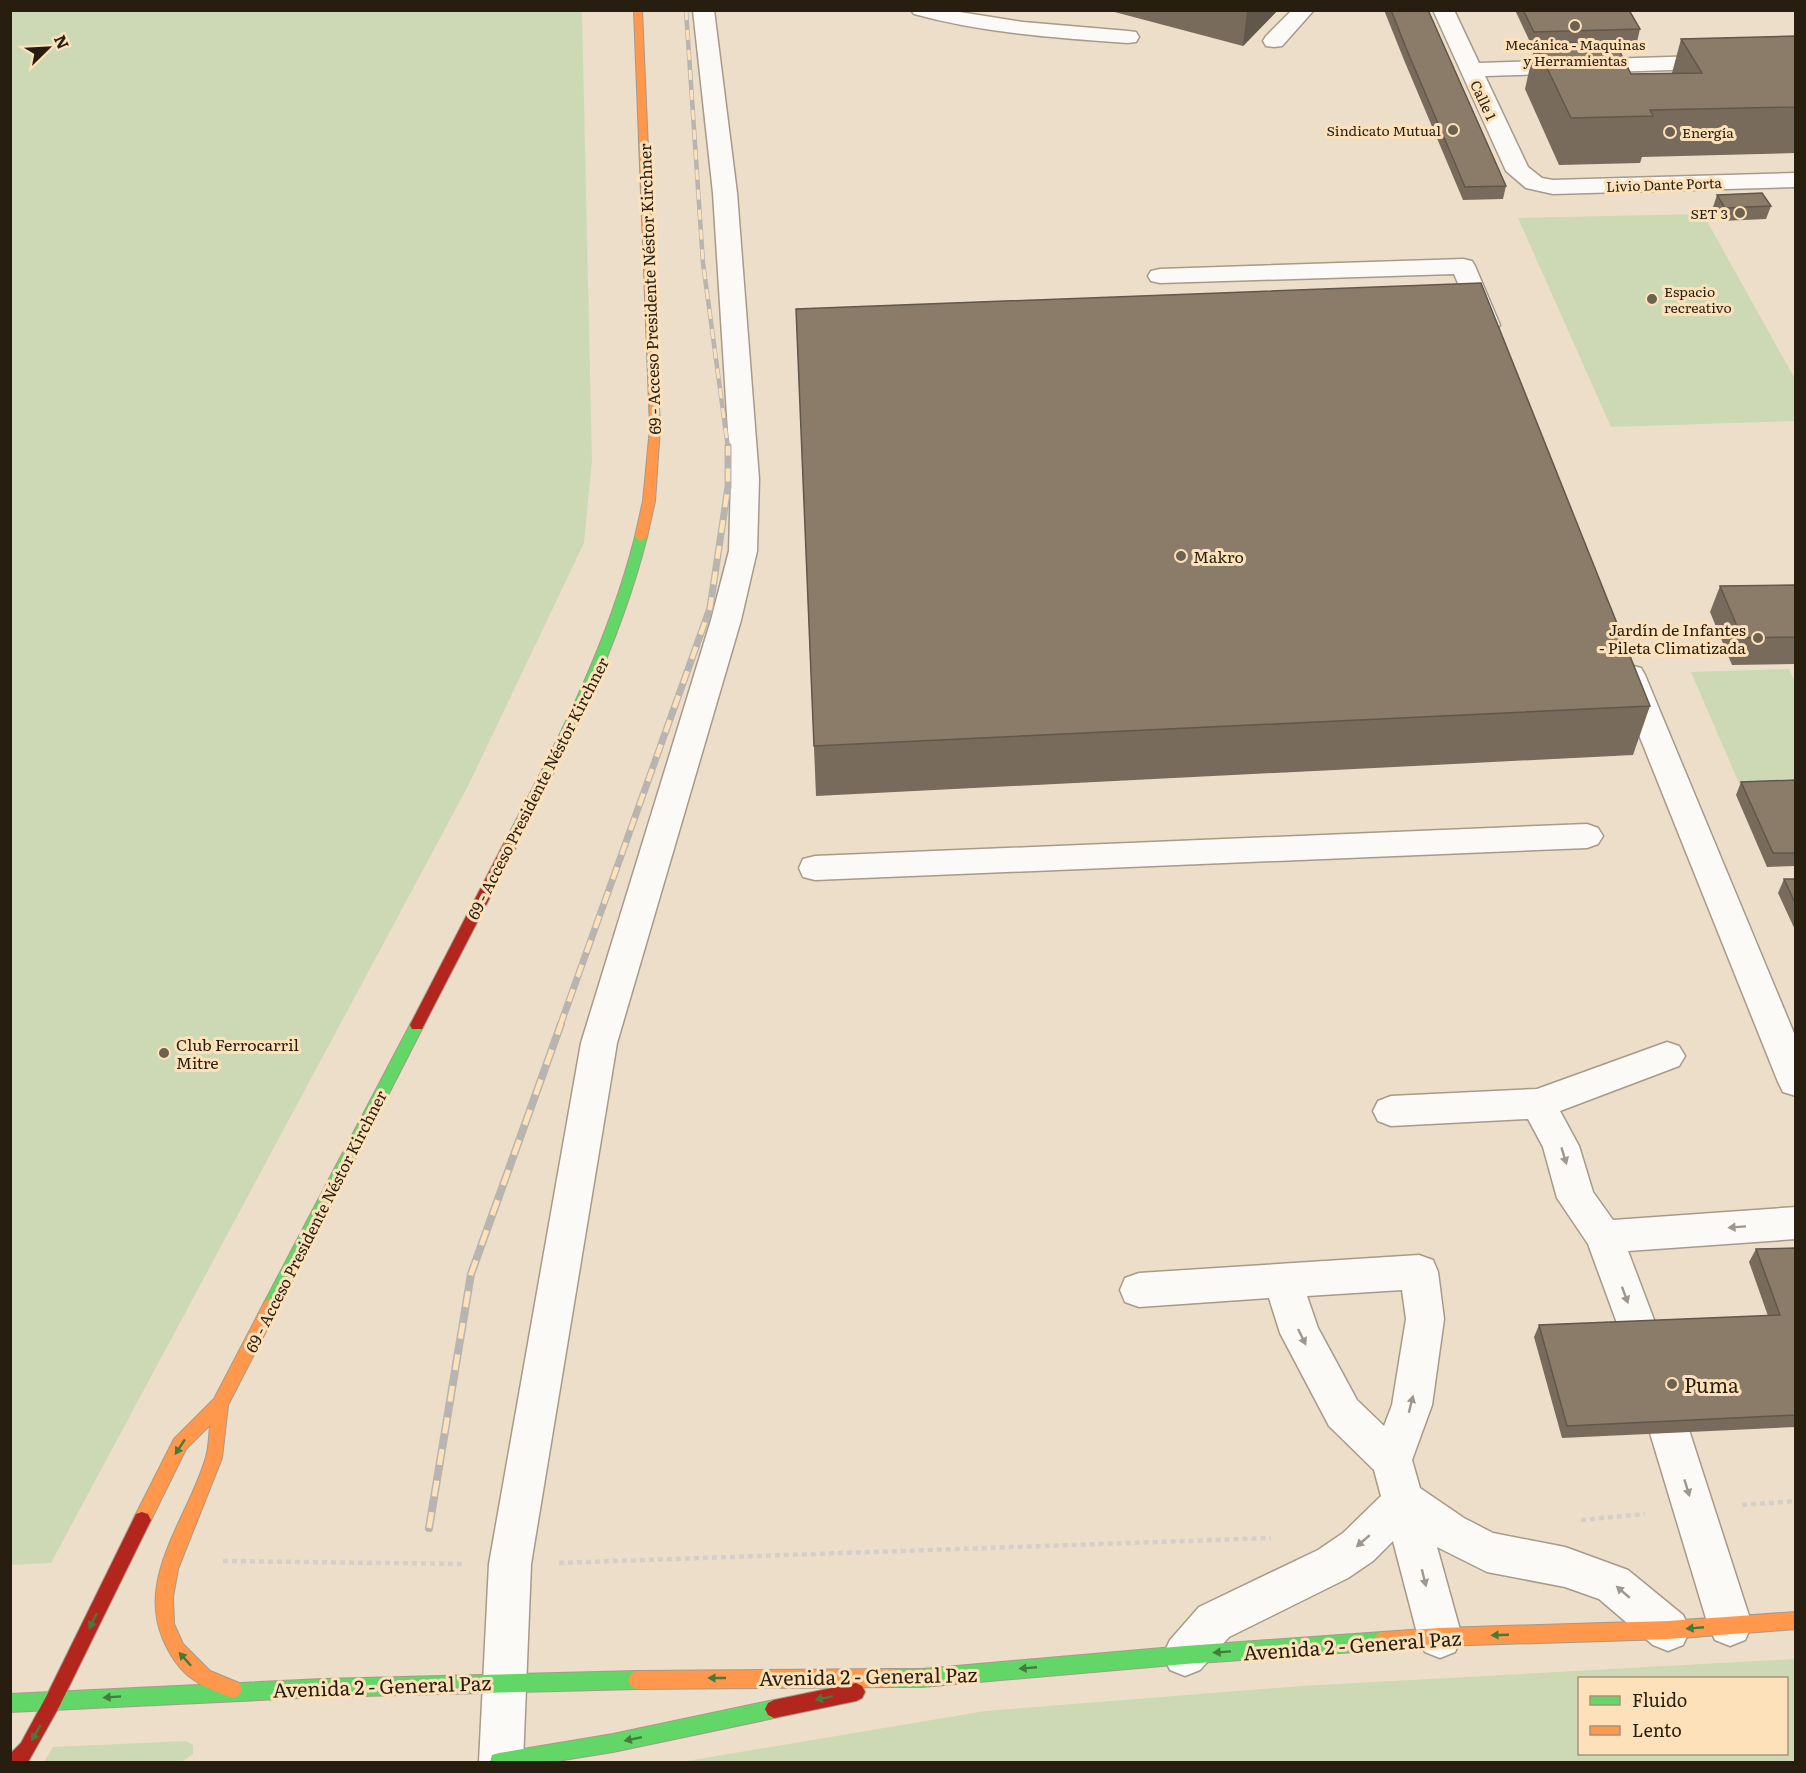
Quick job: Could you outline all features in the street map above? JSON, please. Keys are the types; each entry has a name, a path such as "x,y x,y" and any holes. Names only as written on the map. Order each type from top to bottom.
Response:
{"street":[{"name":"69 - Acceso Presidente Néstor Kirchner","path":"16,1762 27,1749 53,1701 180,1444 220,1404 555,759 603,659 633,574 649,501 655,428 638,10"},
{"name":"69 - Acceso Presidente Néstor Kirchner","path":"220,1404 214,1458 171,1560 163,1594 166,1625 179,1654 201,1676 233,1690"},
{"name":"Avenida 2 - General Paz","path":"10,1703 233,1690 506,1681 922,1678 1185,1655 1440,1637 1668,1630 1796,1620"},
{"path":"500,1762 613,1743 922,1678"}],"lane":[{"path":"500,1762 506,1681 510,1564 599,1043 726,620 743,551 745,479 725,193 704,10"},
{"path":"921,10 956,21 987,26 1128,37"},
{"path":"1274,41 1304,10"},
{"name":"Calle 1","path":"1443,10 1518,171 1534,183"},
{"path":"1470,70 1796,59"},
{"name":"Livio Dante Porta","path":"1534,183 1553,187 1796,180"},
{"path":"1160,276 1463,266 1499,354"},
{"path":"1620,652 1796,1082"},
{"path":"815,868 1587,836"},
{"path":"1391,1111 1538,1104 1667,1056"},
{"path":"1538,1104 1561,1146 1576,1198 1604,1237 1639,1333"},
{"path":"1604,1237 1796,1223"},
{"path":"1139,1290 1419,1272 1425,1319 1412,1405 1392,1460"},
{"path":"1282,1282 1300,1333 1343,1413 1392,1460 1405,1501 1440,1637"},
{"path":"1670,1433 1730,1625"},
{"path":"1405,1501 1449,1532 1487,1552 1565,1567 1613,1584 1668,1630"},
{"path":"1185,1655 1214,1622 1333,1564 1358,1546 1405,1501"}],"path":[{"path":"1577,1520 1796,1500"},
{"path":"171,1560 510,1564 1276,1538"}],"green space":[{"name":"Club Ferrocarril Mitre","path":"11,10 582,11 592,461 584,543 468,786 51,1563 11,1565"},
{"name":"Espacio recreativo","path":"1703,214 1795,379 1795,421 1611,427 1518,218"},
{"path":"1789,669 1795,682 1795,786 1741,788 1691,672"},
{"path":"1795,1659 1795,1762 681,1762 985,1711 1301,1686"},
{"path":"186,1741 193,1745 193,1754 177,1762 44,1762 53,1747"}],"building":[{"name":"Sindicato Mutual","path":"1391,10 1428,10 1506,186 1465,187"},
{"path":"1523,10 1629,10 1640,29 1534,32"},
{"path":"1796,36 1796,107 1650,110 1653,116 1571,118 1535,43 1615,42 1631,74 1702,73 1681,39"},
{"path":"1762,193 1771,206 1725,208 1717,195"},
{"name":"Makro","path":"1481,283 1650,706 814,746 796,309"},
{"path":"1796,585 1796,637 1742,638 1720,586"},
{"path":"1796,780 1796,853 1773,853 1741,782"},
{"path":"1784,879 1796,879 1796,905"},
{"path":"1796,1248 1796,1415 1567,1426 1539,1325 1780,1315 1756,1249"}],"railway":[{"path":"686,10 703,263 728,448"},
{"path":"560,1026 710,608 728,487 728,448"},
{"path":"429,1528 471,1274 561,1024"}],"traffic: fast":[{"path":"510,845 568,733 603,657 631,578 641,537"},
{"path":"271,1306 417,1025"},
{"path":"891,1678 922,1678 1185,1655 1382,1641"},
{"path":"10,1703 323,1688 637,1680"},
{"path":"499,1762 613,1743 774,1709"}],"traffic: slow":[{"path":"638,10 655,428 649,501 641,537"},
{"path":"142,1520 180,1444 220,1404 271,1306"},
{"path":"220,1404 214,1458 180,1541 170,1569 164,1597 166,1624 177,1650 200,1675 233,1689"},
{"path":"1382,1641 1668,1630 1796,1620"},
{"path":"637,1680 891,1678"}],"traffic: jam":[{"path":"417,1025 510,845"},
{"path":"16,1762 27,1749 53,1701 142,1520"},
{"path":"774,1709 856,1692"}],"place":[{"name":"Mecánica - Maquinas y Herramientas","path":"1575,26"},
{"name":"Sindicato Mutual","path":"1453,130"},
{"name":"Energía","path":"1670,132"},
{"name":"SET 3","path":"1740,213"},
{"name":"Espacio recreativo","path":"1652,299"},
{"name":"Makro","path":"1181,556"},
{"name":"Jardín de Infantes - Pileta Climatizada","path":"1758,638"},
{"name":"Club Ferrocarril Mitre","path":"164,1053"},
{"name":"Puma","path":"1672,1384"}]}
